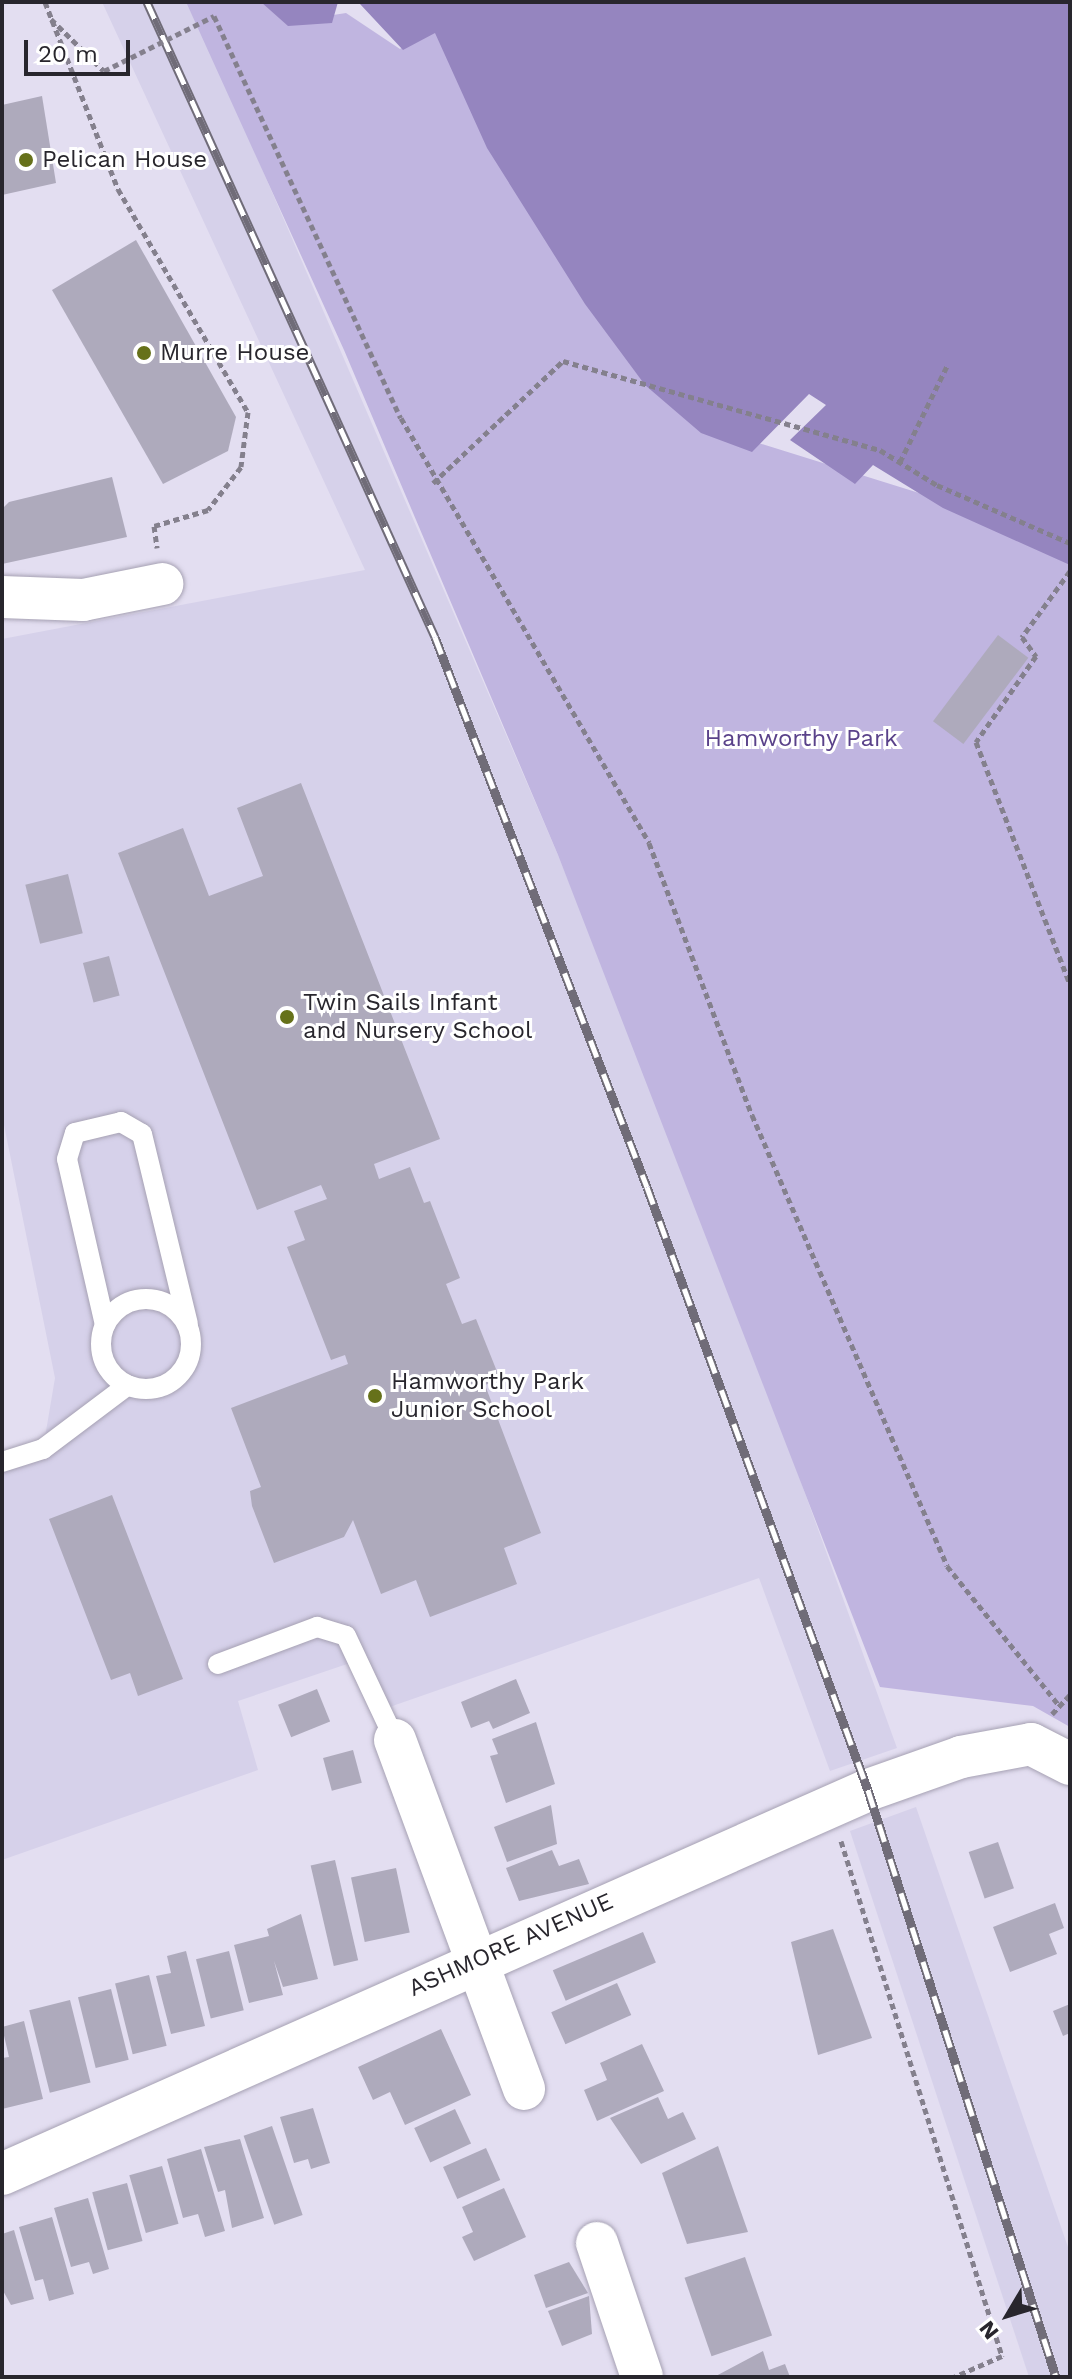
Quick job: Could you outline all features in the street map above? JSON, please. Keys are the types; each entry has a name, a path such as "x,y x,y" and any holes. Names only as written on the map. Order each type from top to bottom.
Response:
{"street":[{"path":"2,597 83,600 162,584"},
{"path":"395,1740 479,1958 524,2089"},
{"name":"ASHMORE AVENUE","path":"2,2174 479,1958 830,1806 961,1757 1031,1744 1070,1764"},
{"path":"597,2243 642,2377"}],"lane":[{"path":"121,1122 142,1134 188,1324 184,1370 159,1388 128,1385 106,1367 105,1325 67,1159 75,1133 121,1122"},
{"path":"105,1325 123,1304 151,1298 179,1311 188,1324"},
{"path":"2,1462 43,1449 128,1385"},
{"path":"218,1664 317,1627 346,1636 395,1740"}],"path":[{"path":"45,2 118,189 248,412 241,467 208,510 154,526"},
{"path":"51,19 104,71 214,16 433,483 649,843 758,1129 947,1566 1058,1704 1070,1695"},
{"path":"433,483 563,361 880,450 1070,543"},
{"path":"900,462 947,366"},
{"path":"1070,571 1022,637 1036,656 976,742 1070,984"},
{"path":"830,1806 1002,2356 954,2377"}],"shaded area":[{"path":"102,2 186,2 228,90 558,855 719,1255 897,1748 830,1771 759,1578 381,1710 359,1660 238,1701 258,1770 2,1860 2,1462 43,1449 55,1378 2,1115 2,639 365,570"},
{"path":"261,2 338,2 332,23 288,26"},
{"path":"1070,2 1070,565 943,508 873,465 855,484 790,440 826,405 809,394 752,452 701,433 645,385 585,304 487,148 435,33 403,50 360,4"},
{"path":"916,1807 1070,2253 1070,2377 1029,2377 850,1831"}],"green space":[{"name":"Hamworthy Park","path":"186,2 270,2 295,21 346,13 400,49 443,14 691,422 1070,540 1070,1727 1033,1706 880,1687 558,855 344,350"}],"building":[{"name":"Pelican House","path":"42,96 56,183 2,195 2,105"},
{"name":"Murre House","path":"136,240 236,417 228,451 163,484 52,290"},
{"path":"112,477 127,537 2,564 2,509 9,502"},
{"path":"998,635 1028,658 963,744 933,721"},
{"path":"301,783 440,1139 374,1164 379,1179 410,1167 424,1203 430,1201 460,1278 446,1284 462,1324 476,1319 500,1379 485,1385 541,1533 504,1548 517,1584 430,1617 416,1580 381,1594 353,1520 344,1537 274,1563 252,1506 250,1491 261,1487 231,1408 348,1364 345,1355 331,1360 287,1247 305,1240 294,1211 327,1199 321,1185 257,1210 118,853 183,828 209,896 263,876 237,808"},
{"path":"68,874 83,933 40,944 25,885"},
{"path":"109,956 120,996 94,1003 83,963"},
{"path":"112,1495 183,1679 138,1696 130,1673 111,1680 49,1519"},
{"path":"516,1679 530,1713 493,1729 489,1721 471,1728 461,1702"},
{"path":"317,1689 330,1721 291,1737 278,1705"},
{"path":"536,1722 555,1784 506,1803 490,1756 498,1754 492,1739"},
{"path":"353,1750 362,1783 332,1791 323,1758"},
{"path":"551,1805 557,1844 507,1862 494,1827"},
{"path":"998,1842 1014,1888 985,1898 969,1852"},
{"path":"552,1850 559,1866 579,1859 589,1884 519,1901 506,1868"},
{"path":"335,1860 358,1960 334,1966 311,1866"},
{"path":"396,1868 410,1933 365,1942 351,1878"},
{"path":"1055,1903 1064,1928 1049,1934 1057,1954 1010,1972 993,1927"},
{"path":"301,1914 318,1979 283,1987 274,1961 283,1995 249,2003 234,1945 269,1936 267,1929"},
{"path":"833,1929 872,2038 818,2055 791,1942"},
{"path":"643,1932 656,1962 566,2001 553,1970"},
{"path":"186,1951 205,2026 171,2034 156,1976 171,1973 167,1956"},
{"path":"229,1951 244,2010 211,2018 196,1959"},
{"path":"149,1975 167,2046 133,2054 115,1983"},
{"path":"617,1983 631,2015 565,2044 551,2012"},
{"path":"111,1989 129,2060 96,2068 78,1997"},
{"path":"70,2000 91,2082 50,2093 29,2010"},
{"path":"1070,2004 1070,2033 1063,2036 1053,2011"},
{"path":"24,2021 43,2099 2,2109 2,2058 9,2057 2,2027"},
{"path":"441,2029 471,2095 405,2125 390,2092 373,2100 358,2067"},
{"path":"642,2044 664,2091 597,2121 584,2090 607,2080 600,2063"},
{"path":"658,2097 668,2119 683,2112 696,2139 641,2164 610,2118"},
{"path":"313,2108 330,2163 311,2169 308,2159 294,2163 280,2117"},
{"path":"455,2109 471,2143 430,2162 414,2128"},
{"path":"272,2126 303,2215 274,2225 244,2136"},
{"path":"240,2139 264,2218 232,2228 225,2190 218,2192 204,2147"},
{"path":"718,2146 748,2232 687,2244 662,2173"},
{"path":"486,2148 500,2180 457,2199 443,2167"},
{"path":"201,2149 225,2231 205,2237 198,2214 183,2218 167,2159"},
{"path":"162,2166 179,2224 146,2233 129,2175"},
{"path":"127,2183 143,2241 108,2250 92,2192"},
{"path":"504,2188 526,2237 474,2261 462,2237 473,2232 462,2207"},
{"path":"88,2198 109,2269 93,2274 89,2262 71,2267 54,2208"},
{"path":"52,2217 74,2294 49,2301 43,2279 35,2281 19,2227"},
{"path":"14,2230 34,2299 11,2305 2,2289 2,2234"},
{"path":"745,2257 772,2335 712,2356 684,2278"},
{"path":"569,2262 588,2293 546,2308 534,2275"},
{"path":"589,2296 592,2334 562,2346 548,2311"},
{"path":"763,2351 769,2370 785,2364 790,2377 714,2377"}],"railway":[{"path":"147,2 435,637 647,1187 868,1790 1056,2377"}],"place":[{"name":"Pelican House","path":"26,160"},
{"name":"Murre House","path":"144,353"},
{"name":"Twin Sails Infant and Nursery School","path":"287,1017"},
{"name":"Hamworthy Park Junior School","path":"375,1396"}]}
